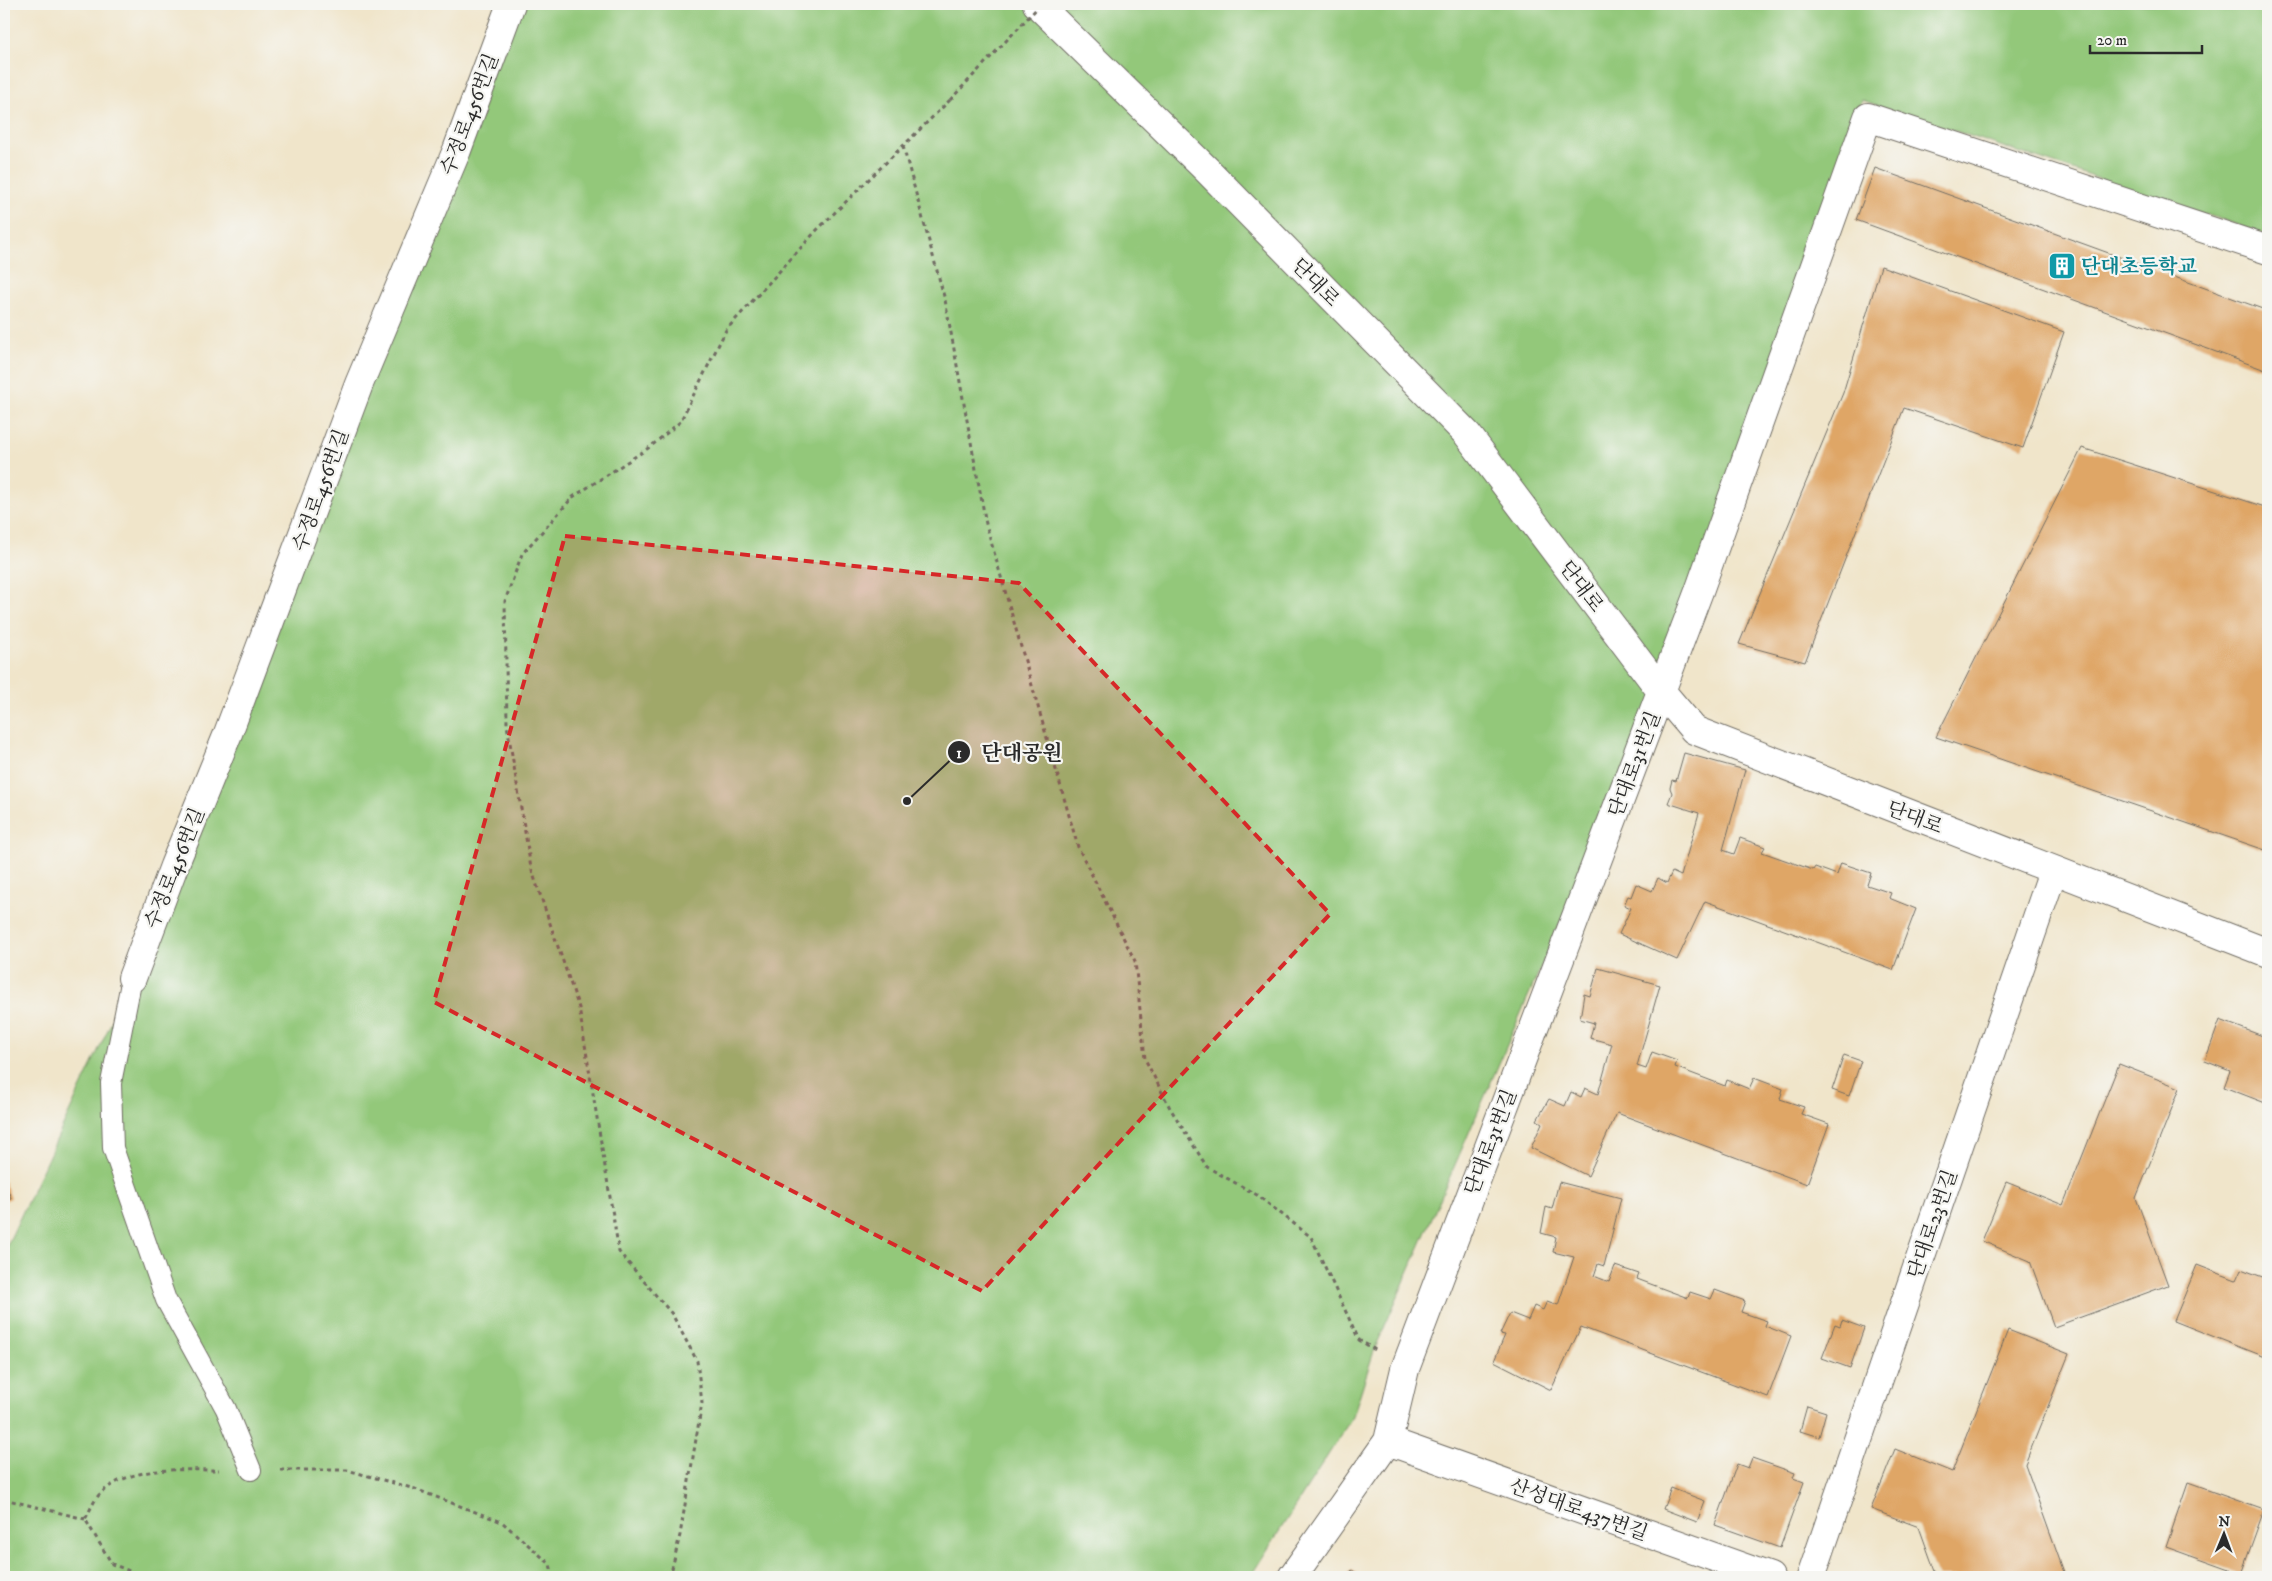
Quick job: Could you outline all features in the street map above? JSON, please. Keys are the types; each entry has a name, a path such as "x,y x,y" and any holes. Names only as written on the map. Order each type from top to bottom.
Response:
{"street":[{"name":"수정로456번길","path":"132,978 174,866 227,736 359,384 456,150 510,4"},
{"name":"단대로","path":"1039,4 1208,170 1467,434 1661,691 1694,730 2268,953"},
{"name":"단대로31번길","path":"1292,1577 1388,1441 1404,1369 1661,691 1868,117 2268,250"},
{"name":"단대로23번길","path":"1810,1577 2053,871"},
{"name":"산성대로437번길","path":"1388,1441 1770,1577"}],"lane":[{"path":"132,978 111,1083 113,1148 166,1300 226,1409 250,1470"}],"path":[{"path":"670,1577 680,1535 702,1403 697,1361 672,1314 619,1252 579,1008 531,868 507,725 505,601 522,554 573,497 650,447 680,422 726,330 816,230 950,100 1039,4"},
{"path":"903,146 945,300 986,524 1078,847 1135,962 1145,1060 1170,1108 1207,1167 1257,1195 1311,1237 1359,1340 1404,1369"},
{"path":"85,1519 99,1494 121,1478 162,1470 347,1470 415,1489 502,1522 550,1564 553,1577"},
{"path":"4,1499 85,1519 112,1564 144,1577"}],"highlighted area":[{"path":"565,536 1019,583 1330,914 982,1291 434,1002"}],"green space":[{"path":"508,4 2268,4 2268,235 1862,100 1699,591 1661,691 1374,1351 1353,1416 1250,1577 4,1577 4,1252 132,978"}],"building":[{"name":"단대초등학교","path":"1875,168 2268,311 2268,371 1856,220"},
{"path":"1881,266 2064,332 2023,448 1904,408 1805,662 1739,644 1843,393"},
{"path":"2082,448 2268,508 2268,851 1936,737"},
{"path":"1684,753 1745,770 1723,850 1734,854 1740,838 1765,847 1762,852 1813,870 1815,867 1837,875 1841,863 1871,873 1867,885 1891,893 1889,898 1916,909 1893,970 1705,901 1677,960 1619,934 1631,908 1624,905 1628,896 1631,897 1636,884 1652,891 1658,878 1667,883 1672,872 1681,876 1699,813 1668,803 1672,793 1670,788 1672,780 1676,781"},
{"path":"1598,968 1660,985 1637,1066 1646,1069 1652,1052 1677,1061 1675,1067 1725,1086 1727,1080 1749,1089 1754,1078 1783,1089 1780,1099 1804,1107 1801,1114 1829,1124 1807,1184 1617,1113 1588,1176 1531,1148 1542,1123 1537,1120 1549,1099 1565,1106 1571,1092 1581,1097 1585,1088 1598,1094 1612,1044 1590,1038 1594,1023 1580,1019 1584,994 1590,996"},
{"path":"2220,1020 2268,1038 2268,1104 2224,1087 2230,1071 2205,1061"},
{"path":"1844,1055 1861,1061 1849,1096 1832,1090"},
{"path":"2119,1064 2180,1088 2136,1198 2168,1285 2054,1327 2030,1261 1982,1241 2006,1182 2063,1205"},
{"path":"4,1181 11,1198 4,1201"},
{"path":"1559,1182 1621,1198 1604,1266 1598,1264 1594,1276 1609,1282 1615,1266 1639,1274 1637,1279 1688,1298 1690,1292 1711,1299 1715,1290 1745,1301 1741,1312 1767,1321 1765,1326 1791,1336 1768,1397 1581,1327 1551,1390 1494,1361 1505,1335 1500,1334 1510,1313 1528,1320 1534,1306 1543,1310 1547,1301 1558,1305 1574,1257 1553,1252 1556,1237 1541,1233 1546,1207 1552,1209"},
{"path":"2197,1265 2236,1280 2241,1269 2268,1279 2268,1358 2174,1321"},
{"path":"1842,1320 1864,1328 1850,1368 1822,1358 1835,1324 1840,1326"},
{"path":"2008,1330 2069,1354 2025,1464 2065,1575 2060,1577 1937,1577 1919,1527 1871,1509 1895,1449 1952,1472"},
{"path":"1807,1406 1826,1412 1819,1437 1800,1431"},
{"path":"1752,1458 1795,1473 1793,1478 1804,1482 1780,1548 1715,1525 1737,1464 1748,1468"},
{"path":"2188,1483 2264,1510 2241,1574 2166,1547"},
{"path":"1671,1488 1705,1501 1697,1522 1663,1509"},
{"path":"1352,1570 1362,1577 1346,1577"},
{"path":"2154,1572 2167,1577 2152,1577"}],"place":[{"name":"단대초등학교","path":"2062,266"},
{"name":"단대공원","path":"907,801"}]}
